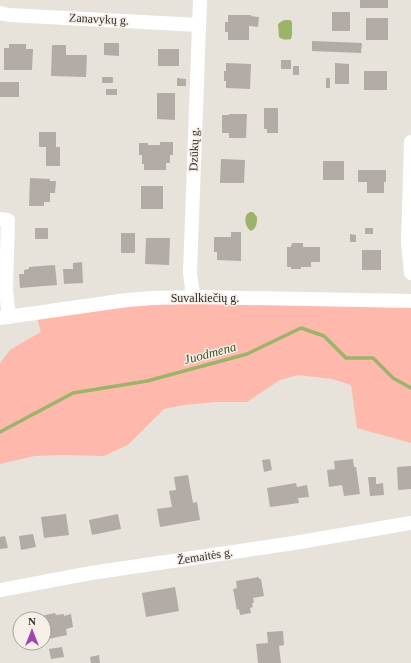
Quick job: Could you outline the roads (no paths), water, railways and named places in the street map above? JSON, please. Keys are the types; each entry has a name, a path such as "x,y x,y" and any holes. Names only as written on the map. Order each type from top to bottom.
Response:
{"street":[{"name":"Dzūkų g.","path":"194,297 190,273 200,0"},
{"name":"Zanavykų g.","path":"0,13 9,15 199,25"},
{"path":"411,142 408,242 411,273"},
{"path":"0,219 8,220 5,318"},
{"name":"Suvalkiečių g.","path":"5,318 127,300 153,298 194,297 411,301"},
{"name":"Žemaitės g.","path":"0,590 91,573 294,543 411,523"}],"waterway":[{"name":"Juodmena","path":"0,432 73,393 147,381 247,354 301,328 324,336 346,358 373,358 393,378 411,388"}]}
